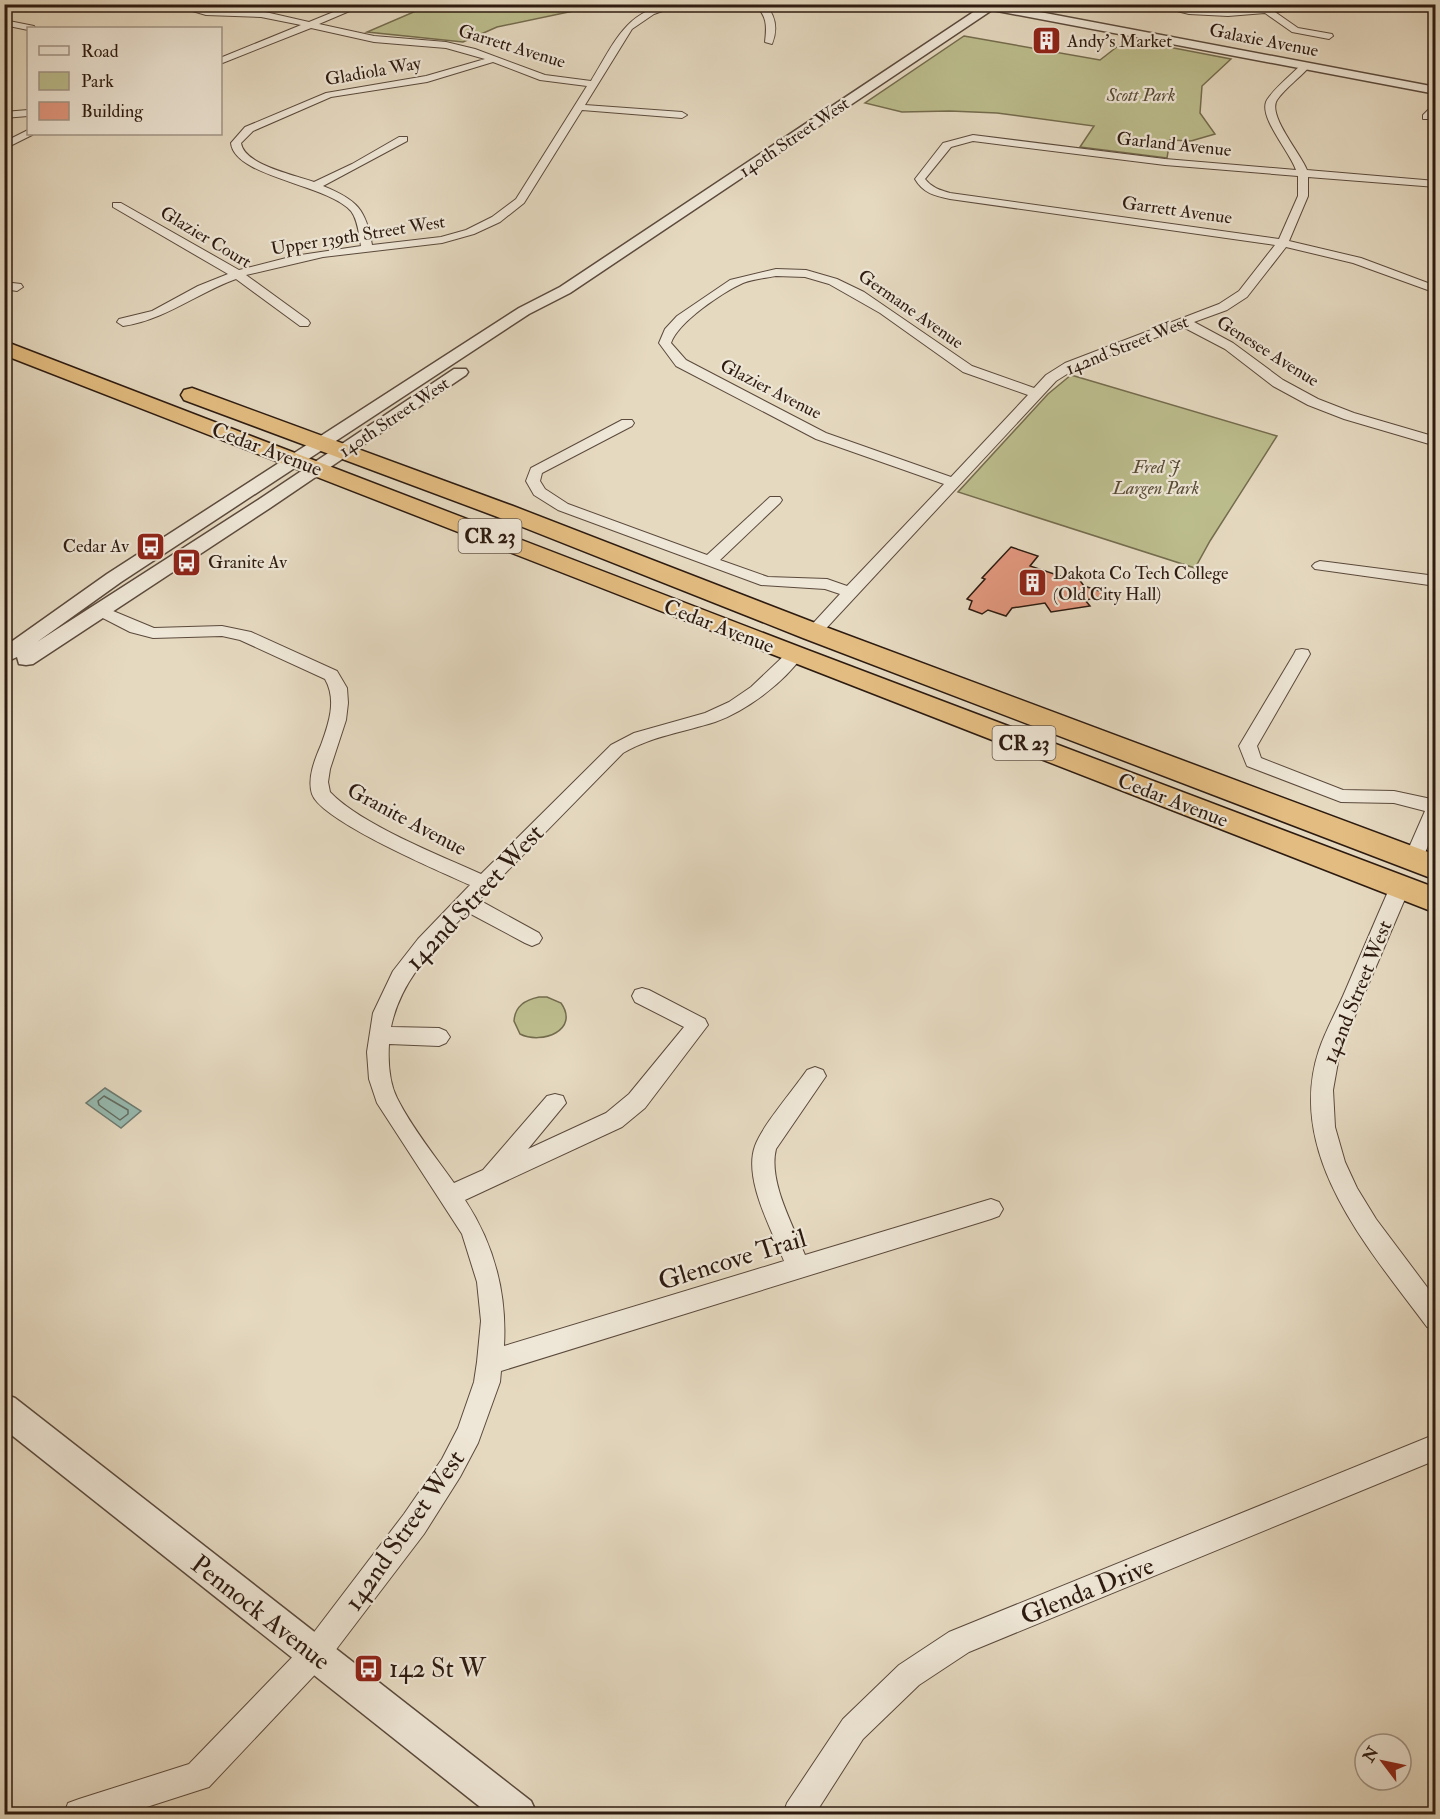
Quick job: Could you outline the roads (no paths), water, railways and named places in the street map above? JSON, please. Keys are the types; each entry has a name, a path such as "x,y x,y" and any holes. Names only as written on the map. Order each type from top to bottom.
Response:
{"highway":[{"path":"4,326 59,346"},
{"name":"Cedar Avenue","path":"4,347 795,656 1416,871"},
{"name":"Cedar Avenue","path":"168,386 504,511 1015,708 1416,871 1436,901"},
{"path":"648,598 694,605 791,636 813,632"},
{"path":"795,656 814,653 838,657 912,683 1015,708"}],"street":[{"name":"Garrett Avenue","path":"173,4 221,13 261,14 374,39 446,45 494,59 543,78 593,84"},
{"path":"221,13 231,4"},
{"path":"222,60 362,4"},
{"name":"Upper 139th Street West","path":"123,322 150,316 237,274 296,258 450,238 482,228 506,215 520,201 629,27 651,12 678,4"},
{"path":"759,4 769,13 772,22 769,42"},
{"path":"1152,4 1218,13 1354,4"},
{"path":"1260,4 1295,30 1329,36"},
{"name":"Galaxie Avenue","path":"988,5 1435,90"},
{"name":"140th Street West","path":"4,671 101,611 524,311 566,290 988,5"},
{"path":"4,22 27,27"},
{"name":"Gladiola Way","path":"367,250 361,220 355,209 340,198 252,164 241,157 236,150 236,143 249,129 329,94 427,79 494,59"},
{"path":"1303,173 1297,157 1274,121 1270,110 1271,101 1305,66"},
{"path":"1426,117 1436,105"},
{"path":"579,107 682,115"},
{"path":"4,114 27,114"},
{"path":"4,146 27,134"},
{"name":"Garland Avenue","path":"923,173 946,145 973,138 1165,162 1436,184"},
{"path":"312,187 356,166 403,139"},
{"name":"Garrett Avenue","path":"923,173 920,179 923,186 934,192 950,196 1283,243 1357,260 1436,290"},
{"name":"142nd Street West","path":"813,632 1051,378 1070,366 1222,307 1243,294 1283,243 1303,196 1303,173"},
{"name":"Glazier Court","path":"117,205 237,274 304,323"},
{"name":"Germane Avenue","path":"729,286 744,279 777,272 814,274 832,279 847,286 960,365 994,380 1036,393"},
{"name":"Glazier Avenue","path":"729,286 675,323 667,333 665,343 681,363 821,435 868,454 953,482"},
{"name":"140th Street West","path":"488,354 538,317 566,290"},
{"name":"Genesee Avenue","path":"1184,322 1229,346 1278,383 1312,402 1436,442"},
{"name":"140th Street West","path":"332,447 469,366"},
{"path":"627,423 536,471 532,481 539,492 563,507 766,582 827,584 850,592"},
{"name":"140th Street West","path":"4,657 114,578 307,464"},
{"path":"711,560 775,500"},
{"path":"1320,566 1436,581"},
{"name":"Granite Avenue","path":"101,611 136,628 153,633 222,631 245,636 331,675 337,684 341,700 321,779 321,794 326,801 352,818 482,883"},
{"path":"1302,654 1248,746 1253,762 1341,796 1395,797 1435,807"},
{"name":"142nd Street West","path":"79,1815 198,1776 315,1654 414,1524 452,1468 474,1420 487,1382 490,1362 493,1321 489,1282 472,1230 395,1114 381,1089 378,1069 380,1035 387,1002 406,965 482,883 617,750 652,730 712,717 741,704 795,656"},
{"name":"142nd Street West","path":"1435,807 1416,871 1329,1051 1323,1080 1321,1110 1329,1155 1352,1202 1436,1318"},
{"path":"465,902 532,938"},
{"path":"450,1196 614,1120 637,1101 698,1025 642,996"},
{"path":"380,1035 439,1037"},
{"path":"799,1269 763,1177 763,1157 766,1146 815,1076"},
{"path":"488,1179 555,1103"},
{"name":"Glencove Trail","path":"490,1362 991,1209"},
{"name":"Pennock Avenue","path":"4,1409 518,1815"},
{"name":"Glenda Drive","path":"798,1815 853,1729 909,1675 959,1642 1436,1447"}],"water":[{"path":"105,1088 141,1111 121,1128 86,1103"}],"place":[{"name":"Andy's Market","path":"1046,41"},
{"name":"Cedar Av","path":"150,546"},
{"name":"Granite Av","path":"187,562"},
{"name":"Dakota Co Tech College (Old City Hall)","path":"1032,583"},
{"name":"142 St W","path":"368,1668"}],"park label":[{"name":"Scott Park","path":"1141,95"},
{"name":"Fred J Largen Park","path":"1156,477"}]}
